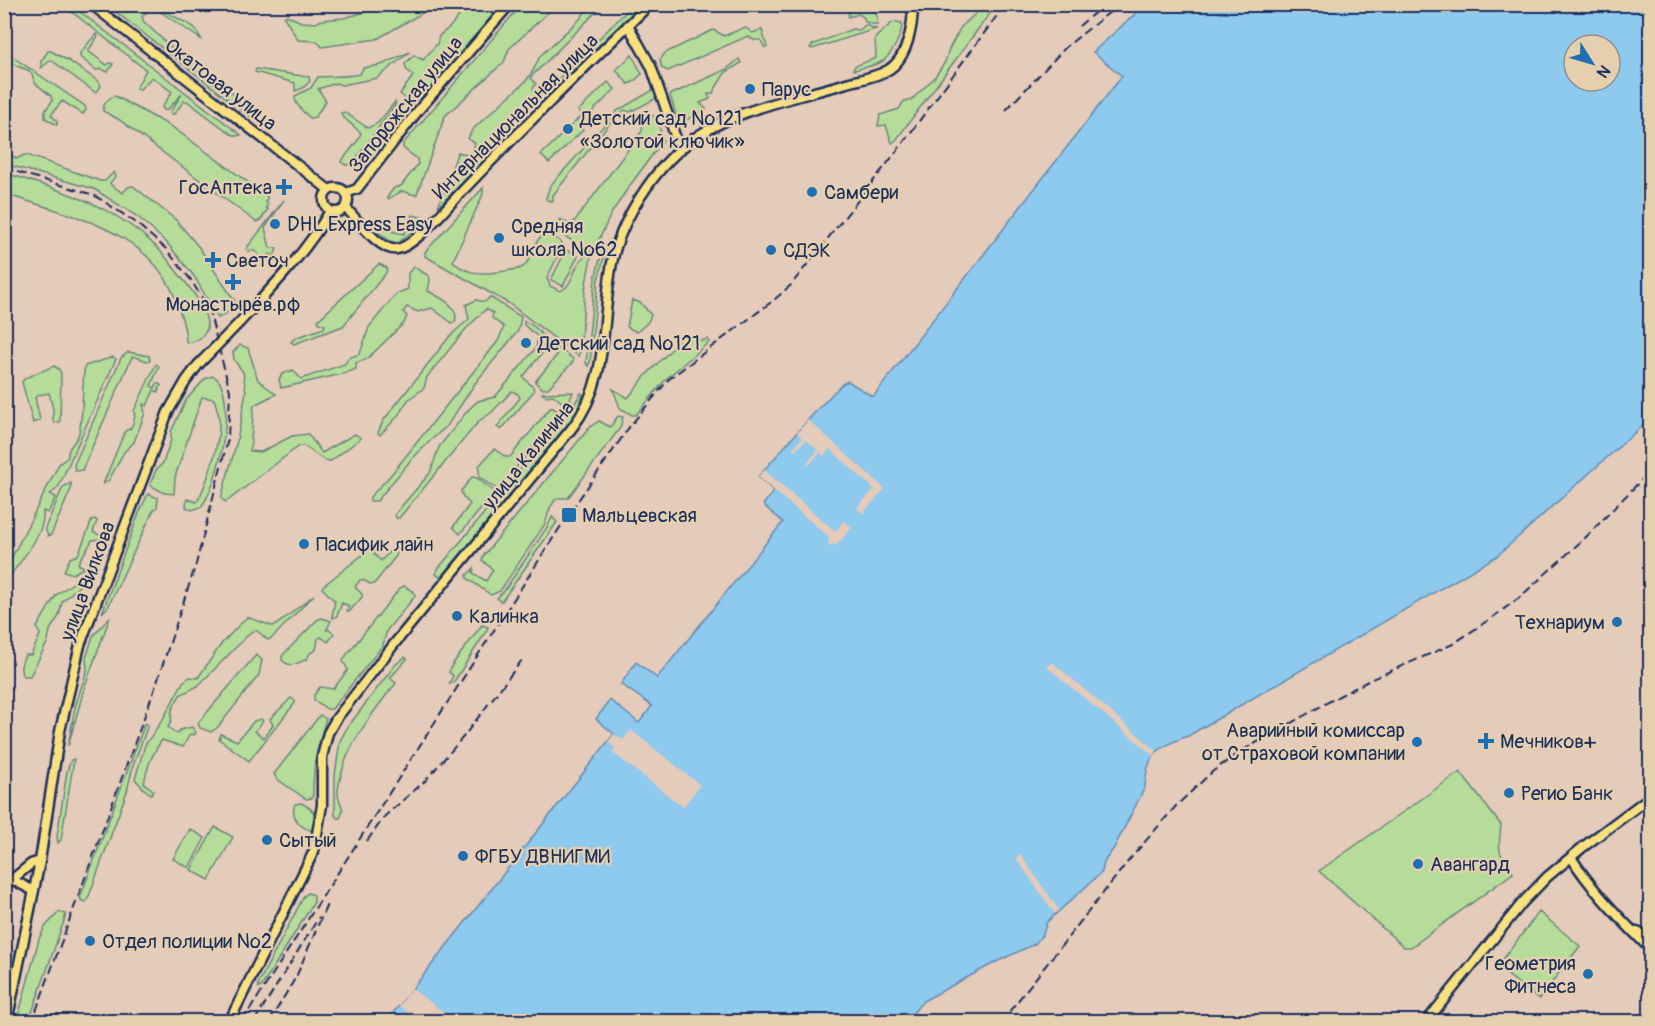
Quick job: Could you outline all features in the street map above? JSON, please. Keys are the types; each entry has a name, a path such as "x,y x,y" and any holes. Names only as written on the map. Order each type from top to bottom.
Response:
{"main road":[{"name":"Окатовая улица","path":"91,4 329,190"},
{"name":"Запорожская улица","path":"346,193 357,189 417,112 510,4"},
{"name":"Интернациональная улица","path":"345,207 382,246 396,250 407,245 430,226 527,125 650,4"},
{"name":"улица Калинина","path":"229,1022 314,851 322,804 322,757 328,733 338,716 388,652 584,413 591,400 597,379 611,266 618,239 637,203 680,150 698,135 729,120 779,102 889,69 903,51 911,33 913,4"},
{"path":"628,25 651,66 680,150"},
{"path":"338,188 346,193 348,201 340,212 330,211 326,207 324,199 329,190 338,188"},
{"name":"улица Вилкова","path":"7,1022 40,861 56,752 80,645 168,412 198,365 239,323 309,243 330,211"},
{"path":"1426,1022 1523,902 1547,877 1650,797"},
{"path":"1571,857 1581,873 1650,949"},
{"path":"4,886 31,864 40,861"},
{"path":"13,880 34,891"},
{"path":"1631,929 1650,937"}],"green space":[{"path":"469,4 502,5 427,92 414,101 404,98 400,94 413,76 406,69 405,64 414,55 423,60 437,44 439,36 450,27"},
{"path":"522,4 556,5 509,49 504,62 445,116 417,194 402,191 388,199 387,197 394,188 401,186 418,164 417,159 403,148 403,144"},
{"path":"986,4 996,5 892,143 886,125 878,126 880,115 899,109 904,101 910,101 934,78 945,62 961,27"},
{"path":"63,5 71,5 241,135 231,134 187,101 184,101 174,114 171,114 170,112 182,94 167,110 164,110 162,107 172,92 152,77 139,90 136,88 146,70"},
{"path":"107,5 129,5 140,12 145,7 144,5 153,5 194,27 202,40 152,6 142,17 144,22 186,61 217,86 231,92 254,110 257,114 255,118 251,117"},
{"path":"379,5 436,5 377,39 322,47 317,41 298,40 284,17 287,15 301,22 316,23 362,13"},
{"path":"589,5 603,5 532,76 536,84 533,88 536,95 508,125 506,139 438,207 458,152 471,155 475,143 468,139 472,130 526,81 540,56 581,18"},
{"path":"633,5 643,5 550,95 546,96 547,90"},
{"path":"851,5 872,5 877,16 877,25 865,22 859,14 848,17"},
{"path":"896,22 902,23 899,38 887,58 877,64 853,69 855,66 876,58 875,38"},
{"path":"865,25 876,29 810,48 812,45 852,29 860,30"},
{"path":"743,28 752,33 762,30 767,47 764,47 761,40 754,40 748,36 668,71 662,68 660,60 665,53 714,30 724,36"},
{"path":"96,34 98,36 88,51 107,65 113,64 108,72 101,69 96,70 80,57 80,53"},
{"path":"49,50 99,82 101,86 96,93 51,60 41,68 41,61"},
{"path":"4,51 85,106 86,110 83,114 62,101 51,115 57,121 57,125 45,118 45,111 52,101 51,96 35,83 28,70 5,59"},
{"path":"410,52 377,78 342,85 336,83 318,89 326,101 315,117 310,118 296,102 295,96 311,88 318,77 360,74 363,68 381,65"},
{"path":"632,55 642,74 628,84 616,70"},
{"path":"739,59 741,63 725,73 712,94 708,94 710,99 700,103 706,109 679,124 670,95 727,69"},
{"path":"256,69 309,77 310,81 303,88 295,91 295,83 255,72"},
{"path":"608,82 615,89 585,119 578,111"},
{"path":"653,90 655,99 630,112 625,110 614,118 553,195 553,201 547,200 550,186 617,111"},
{"path":"115,96 172,127 267,196 265,202 268,204 266,208 268,209 261,220 256,222 118,119 103,111 106,102"},
{"path":"395,102 396,104 352,164 346,165 341,162 361,133 341,113 344,112 368,128 378,123"},
{"path":"654,116 658,121 663,140 611,214 595,248 591,251 586,250 558,232 555,227 560,219 569,224 574,222 642,131 643,120"},
{"path":"580,117 584,121 579,126 583,130 549,163 541,155"},
{"path":"5,152 17,159 27,155 100,181 105,181 114,172 116,176 110,183 111,185 123,193 128,187 133,186 176,220 198,246 238,306 218,318 194,276 167,243 138,217 94,189 5,164"},
{"path":"5,173 70,194 90,203 129,224 147,238 164,255 198,299 207,322 205,333 187,343 184,325 168,282 152,261 132,244 109,230 84,220 5,194"},
{"path":"483,188 483,194 453,261 470,272 477,273 519,269 527,262 539,238 551,236 560,241 562,247 547,278 550,286 560,291 569,284 582,258 587,255 591,257 578,356 508,303 425,256 425,252"},
{"path":"284,200 265,228 270,248 277,248 274,257 270,254 264,259 260,258 258,253 252,250 249,252 246,249"},
{"path":"412,215 426,220 398,243 390,241 378,232 379,228 404,234"},
{"path":"603,247 606,250 598,280 588,366 586,363 595,279"},
{"path":"566,250 578,256 563,286 551,280"},
{"path":"379,264 387,268 386,273 343,326 294,344 291,342 295,338 324,328 325,325 319,323 318,320"},
{"path":"414,267 429,276 428,291 452,307 456,316 455,322 452,323 432,308 418,312 407,307 403,312 407,316 404,323 367,359 356,363 356,369 281,388 279,379 282,374 293,370 301,379 345,364 348,358 360,354 369,327 396,294 408,289 408,273"},
{"path":"490,297 521,317 518,331 476,382 447,426 411,460 377,501 370,501 370,497 390,476 498,341 504,327 492,318 493,313 486,309 465,330 427,377 424,388 408,400 397,417 380,435 378,433 383,421 450,336 469,319 466,305 476,300 485,302"},
{"path":"632,300 641,303 651,315 648,322 637,332 627,327"},
{"path":"524,321 573,359 573,362 548,388 543,389 535,382 557,355 547,347 523,377 534,391 501,430 497,427 520,398 512,391 491,413 479,421 399,518 396,518 395,514 430,473 439,447 468,410 478,401 495,397 536,348 538,337 524,325"},
{"path":"684,337 695,337 701,341 708,339 709,342 667,378 636,415 620,408 613,389 628,398 647,374"},
{"path":"240,345 248,348 258,380 276,394 254,405 250,451 261,452 292,436 308,434 322,453 355,434 361,438 331,461 324,460 304,446 299,446 226,502 222,499 222,495 237,441 246,392 243,372 234,360 233,352"},
{"path":"128,352 149,356 150,360 132,357 82,470 75,471 74,465 121,358"},
{"path":"113,357 116,359 58,488 50,494 56,497 48,513 43,511 43,520 35,540 5,584 5,571 59,464 68,457 69,450 78,436 81,425 85,366"},
{"path":"156,364 159,366 151,386 155,388 157,383 161,385 158,392 154,390 147,406 143,404 145,413 134,442 124,452 109,480 103,484 125,431 131,428 135,417 134,411"},
{"path":"54,366 61,374 60,422 53,421 49,393 38,395 35,398 40,420 33,423 22,382 25,378"},
{"path":"213,376 221,385 225,399 224,439 208,496 201,507 192,510 186,507 187,499 197,502 216,450 219,418 214,399 202,397 175,477 174,494 164,493 150,485 156,470 163,463 171,440 171,432 186,400 205,379"},
{"path":"573,392 569,402 498,490 479,477 479,466 494,449 510,457 551,407 558,411 564,404 553,395 545,396 542,393"},
{"path":"581,393 583,394 575,415 566,427 444,574 440,577 436,574 575,403"},
{"path":"618,416 623,417 620,428 568,498 555,500 545,524 500,591 491,595 467,578 474,568 473,573 486,581 493,570 482,560 484,555 590,427 599,421 610,427"},
{"path":"472,477 477,478 495,492 460,534 453,527 470,504 461,491"},
{"path":"71,483 71,489 51,535 48,536 45,528 63,487"},
{"path":"148,494 158,498 157,507 153,511 108,607 102,613 139,513"},
{"path":"552,517 557,522 500,601 497,598 504,591"},
{"path":"92,520 97,521 93,532 100,535 101,539 92,540 78,564 87,569 81,569 73,574 64,571 70,558 78,555"},
{"path":"374,546 376,549 374,554 381,561 393,548 397,551 396,556 374,584 360,580 355,587 362,597 349,612 347,611 349,606 342,603 337,616 333,618 335,601 322,588 323,586"},
{"path":"79,579 81,584 62,602 59,616 50,630 48,641 30,676 23,676 21,668 24,657 31,655 40,635 37,627 56,595"},
{"path":"404,586 414,592 415,596 387,630 383,645 332,709 327,709 314,700 314,695 320,687 333,689 348,670 343,661 345,657"},
{"path":"314,595 272,638 268,640 256,630 251,632 198,686 180,695 172,710 168,727 177,734 180,730 192,727 196,733 190,734 183,747 162,740 150,761 144,783 154,791 151,794 144,789 135,779 145,745 163,719 183,682 190,677 198,678 222,643 247,617 272,626 276,625"},
{"path":"110,617 85,686 68,746 75,707 87,670 86,658 93,636"},
{"path":"322,618 331,621 326,631 328,629 334,634 328,642 321,637 318,639 316,650 310,653 307,659 297,663 291,665 282,660 282,656 317,620"},
{"path":"482,625 488,627 486,632 453,683 449,684 453,676 449,672 452,665"},
{"path":"256,655 262,660 259,675 218,727 211,732 200,728 198,723"},
{"path":"405,657 407,659 390,678 396,683 367,722 348,755 338,789 342,814 340,818 337,818 335,815 335,775 340,741 347,728 395,665"},
{"path":"291,698 295,703 249,761 219,739 221,734 237,741 254,721 261,719 263,721 255,731 264,738 273,725 270,719"},
{"path":"320,715 326,719 316,756 312,798 306,799 277,779 274,774"},
{"path":"145,723 148,725 133,766 127,791 89,896 86,902 82,901 80,898"},
{"path":"74,759 61,840 58,843 67,771 71,760"},
{"name":"Авангард","path":"1460,772 1501,825 1500,850 1513,873 1411,947 1404,947 1319,871"},
{"path":"301,803 311,809 315,815 315,827 311,830 303,827 295,817 295,804"},
{"path":"215,827 233,837 209,880 191,870"},
{"path":"190,829 205,838 189,868 173,859"},
{"path":"308,893 314,895 314,902 259,988 258,984 304,896"},
{"path":"59,912 66,914 65,918 29,1021 17,1021 39,939 45,927"},
{"path":"1539,912 1580,946 1539,999 1497,967"}],"water":[{"path":"1145,5 1650,5 1650,419 1497,556 1188,736 1156,752 1148,766 1145,787 1114,848 1104,862 1102,872 1047,922 1043,934 1035,944 923,1001 906,1021 385,1022 614,734 596,719 610,700 639,723 652,706 621,684 636,662 657,678 783,522 763,505 774,491 758,477 842,384 848,381 873,397 1122,76 1093,52"}],"pier":[{"path":"808,420 885,489 863,513 857,508 874,489 830,449 824,456 820,453 809,465 807,463 818,450 806,440 795,451 792,449 802,438 797,433"},
{"path":"764,470 835,531 844,521 852,527 836,546 833,544 830,547 828,541 830,538 758,477"},
{"path":"1052,662 1157,751 1154,756 1047,667"},
{"path":"631,730 700,785 683,807 612,752 615,748 608,742 614,734 623,740"},
{"path":"1020,854 1059,910 1055,914 1016,858"},
{"path":"412,989 456,1021 419,1021 399,1006"}],"railway":[{"path":"242,1022 568,515 630,426 669,379 791,285 897,151 996,17 1002,4"},
{"path":"1079,26 1105,4"},
{"path":"1006,110 1067,46 1120,4"},
{"path":"4,168 94,195 135,222 166,249 191,280 209,310 230,391 228,439 196,564 156,685 32,1022"},
{"path":"1001,1022 1130,859 1176,806 1212,772 1238,753 1339,696 1453,644 1493,617 1519,598 1587,536 1650,471"},
{"path":"367,841 385,816 425,781 464,736 522,660"},
{"path":"269,1022 296,977 328,902"},
{"path":"254,1022 319,917"}],"place":[{"name":"Парус","path":"750,89"},
{"name":"Детский сад №121 «Золотой ключик»","path":"568,129"},
{"name":"ГосАптека","path":"284,187"},
{"name":"Самбери","path":"812,192"},
{"name":"DHL Express Easy","path":"275,224"},
{"name":"Средняя школа №62","path":"499,238"},
{"name":"СДЭК","path":"771,250"},
{"name":"Светоч","path":"213,260"},
{"name":"Монастырёв.рф","path":"233,282"},
{"name":"Детский сад №121","path":"526,343"},
{"name":"Мальцевская","path":"569,515"},
{"name":"Пасифик лайн","path":"304,544"},
{"name":"Калинка","path":"457,616"},
{"name":"Технариум","path":"1617,622"},
{"name":"Мечников+","path":"1486,741"},
{"name":"Аварийный комиссар от Страховой компании","path":"1417,742"},
{"name":"Регио Банк","path":"1509,793"},
{"name":"Сытый","path":"267,840"},
{"name":"ФГБУ ДВНИГМИ","path":"463,856"},
{"name":"Авангард","path":"1418,864"},
{"name":"Отдел полиции №2","path":"90,941"},
{"name":"Геометрия Фитнеса","path":"1588,974"}]}
